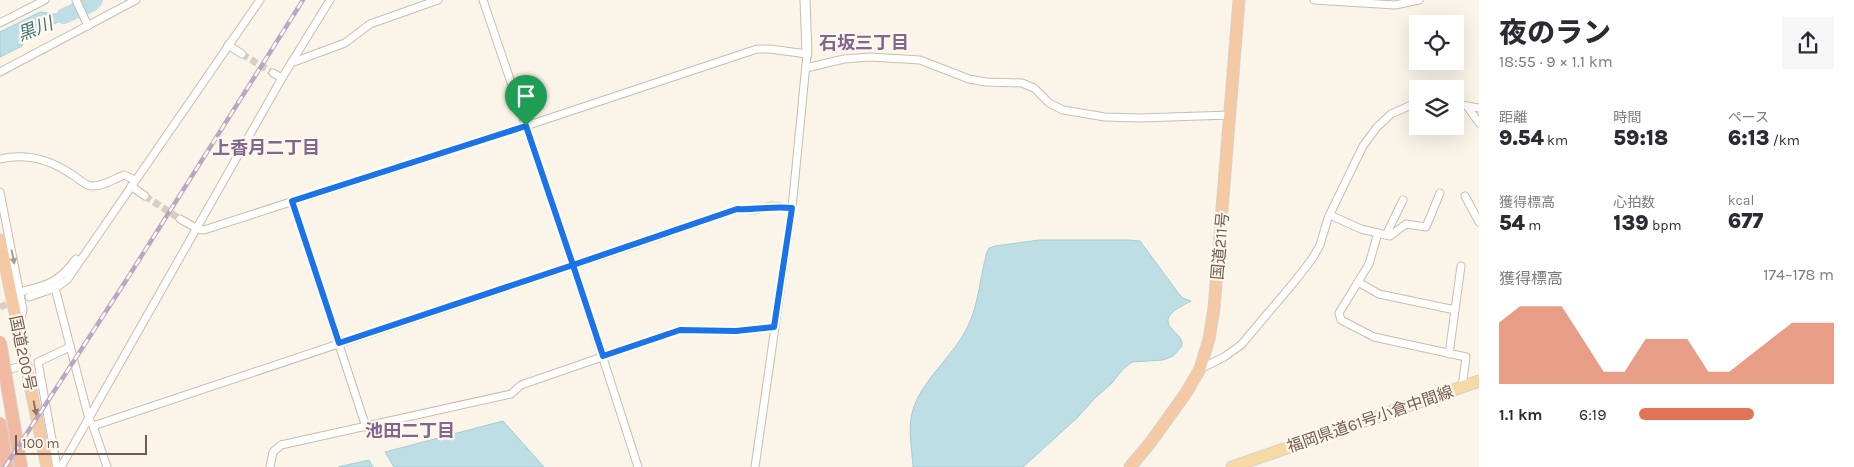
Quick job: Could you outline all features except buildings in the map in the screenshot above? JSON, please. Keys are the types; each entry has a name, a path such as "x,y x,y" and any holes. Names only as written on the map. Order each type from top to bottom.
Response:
{"highway":[{"name":"国道211号","path":"1130,467 1186,393 1200,369 1208,339 1214,308 1239,0"},
{"name":"国道200号","path":"0,240 47,467"},
{"path":"0,342 21,467"},
{"path":"0,424 7,467"}],"main road":[{"name":"福岡県道61号小倉中間線","path":"1232,467 1479,381"}],"street":[{"path":"0,23 46,0"},
{"path":"76,0 87,23"},
{"path":"0,72 87,23 136,0"},
{"path":"29,297 55,288 67,280 260,0"},
{"path":"61,467 91,422 282,78 330,0"},
{"path":"291,63 345,43 370,24 438,0"},
{"path":"483,0 573,265 638,467"},
{"path":"755,467 792,208 807,54 805,0"},
{"path":"1314,0 1396,5 1419,0"},
{"path":"228,45 242,54"},
{"path":"180,219 198,229 204,230 758,49 807,54"},
{"path":"806,68 844,59 870,57 920,60 969,79 986,82 1022,83 1034,88 1049,103 1063,110 1105,117 1140,118 1230,115"},
{"path":"273,73 282,78"},
{"path":"1200,369 1241,345 1312,259 1320,245 1330,215 1363,146 1377,127 1391,114 1409,106"},
{"path":"1464,106 1479,108"},
{"path":"1467,106 1479,123"},
{"path":"0,159 14,156 36,158 54,163 88,186 98,186 124,175 145,196"},
{"path":"0,192 24,310 18,328"},
{"path":"1330,215 1361,229 1390,236 1406,224 1426,228 1440,193"},
{"path":"1465,196 1479,222"},
{"path":"1404,200 1382,234 1369,264 1339,313 1341,320 1374,337 1466,357 1462,387"},
{"path":"292,201 366,427"},
{"path":"91,422 339,343 737,209 756,210 772,206 792,208"},
{"path":"20,292 40,287 60,278 77,257 89,248"},
{"path":"1449,354 1460,266"},
{"path":"1358,282 1379,294 1455,310"},
{"path":"55,288 91,422 107,467"},
{"path":"270,467 273,452 281,446 511,394 521,385 680,330 736,331 774,327"},
{"path":"57,467 38,362 70,347"},
{"path":"0,371 26,365"}],"water":[{"path":"77,9 79,13 24,37 22,46 0,57 0,32 40,12 62,15"},
{"path":"1039,240 1140,241 1179,294 1191,301 1173,312 1168,320 1180,339 1182,346 1173,356 1163,360 1132,362 1123,369 1112,383 1077,418 1023,467 913,467 910,433 912,413 916,401 968,326 975,308 989,248"},
{"path":"503,421 544,467 394,467 385,452"},
{"path":"369,460 373,467 338,467"}],"waterway":[{"name":"黒川","path":"64,16 91,4 95,0"}],"tunnel":[{"path":"242,54 273,73"},
{"path":"145,196 180,219"},
{"path":"0,307 17,301"}],"railway":[{"path":"5,467 127,279 303,0"}],"district":[{"name":"石坂三丁目","path":"864,43"},
{"name":"上香月二丁目","path":"266,148"},
{"name":"池田二丁目","path":"410,431"}],"route":[{"path":"526,126 292,201 339,343 573,265 603,356 680,330 736,331 774,327 792,208 772,206 756,210 737,209 573,265 526,126"}]}
